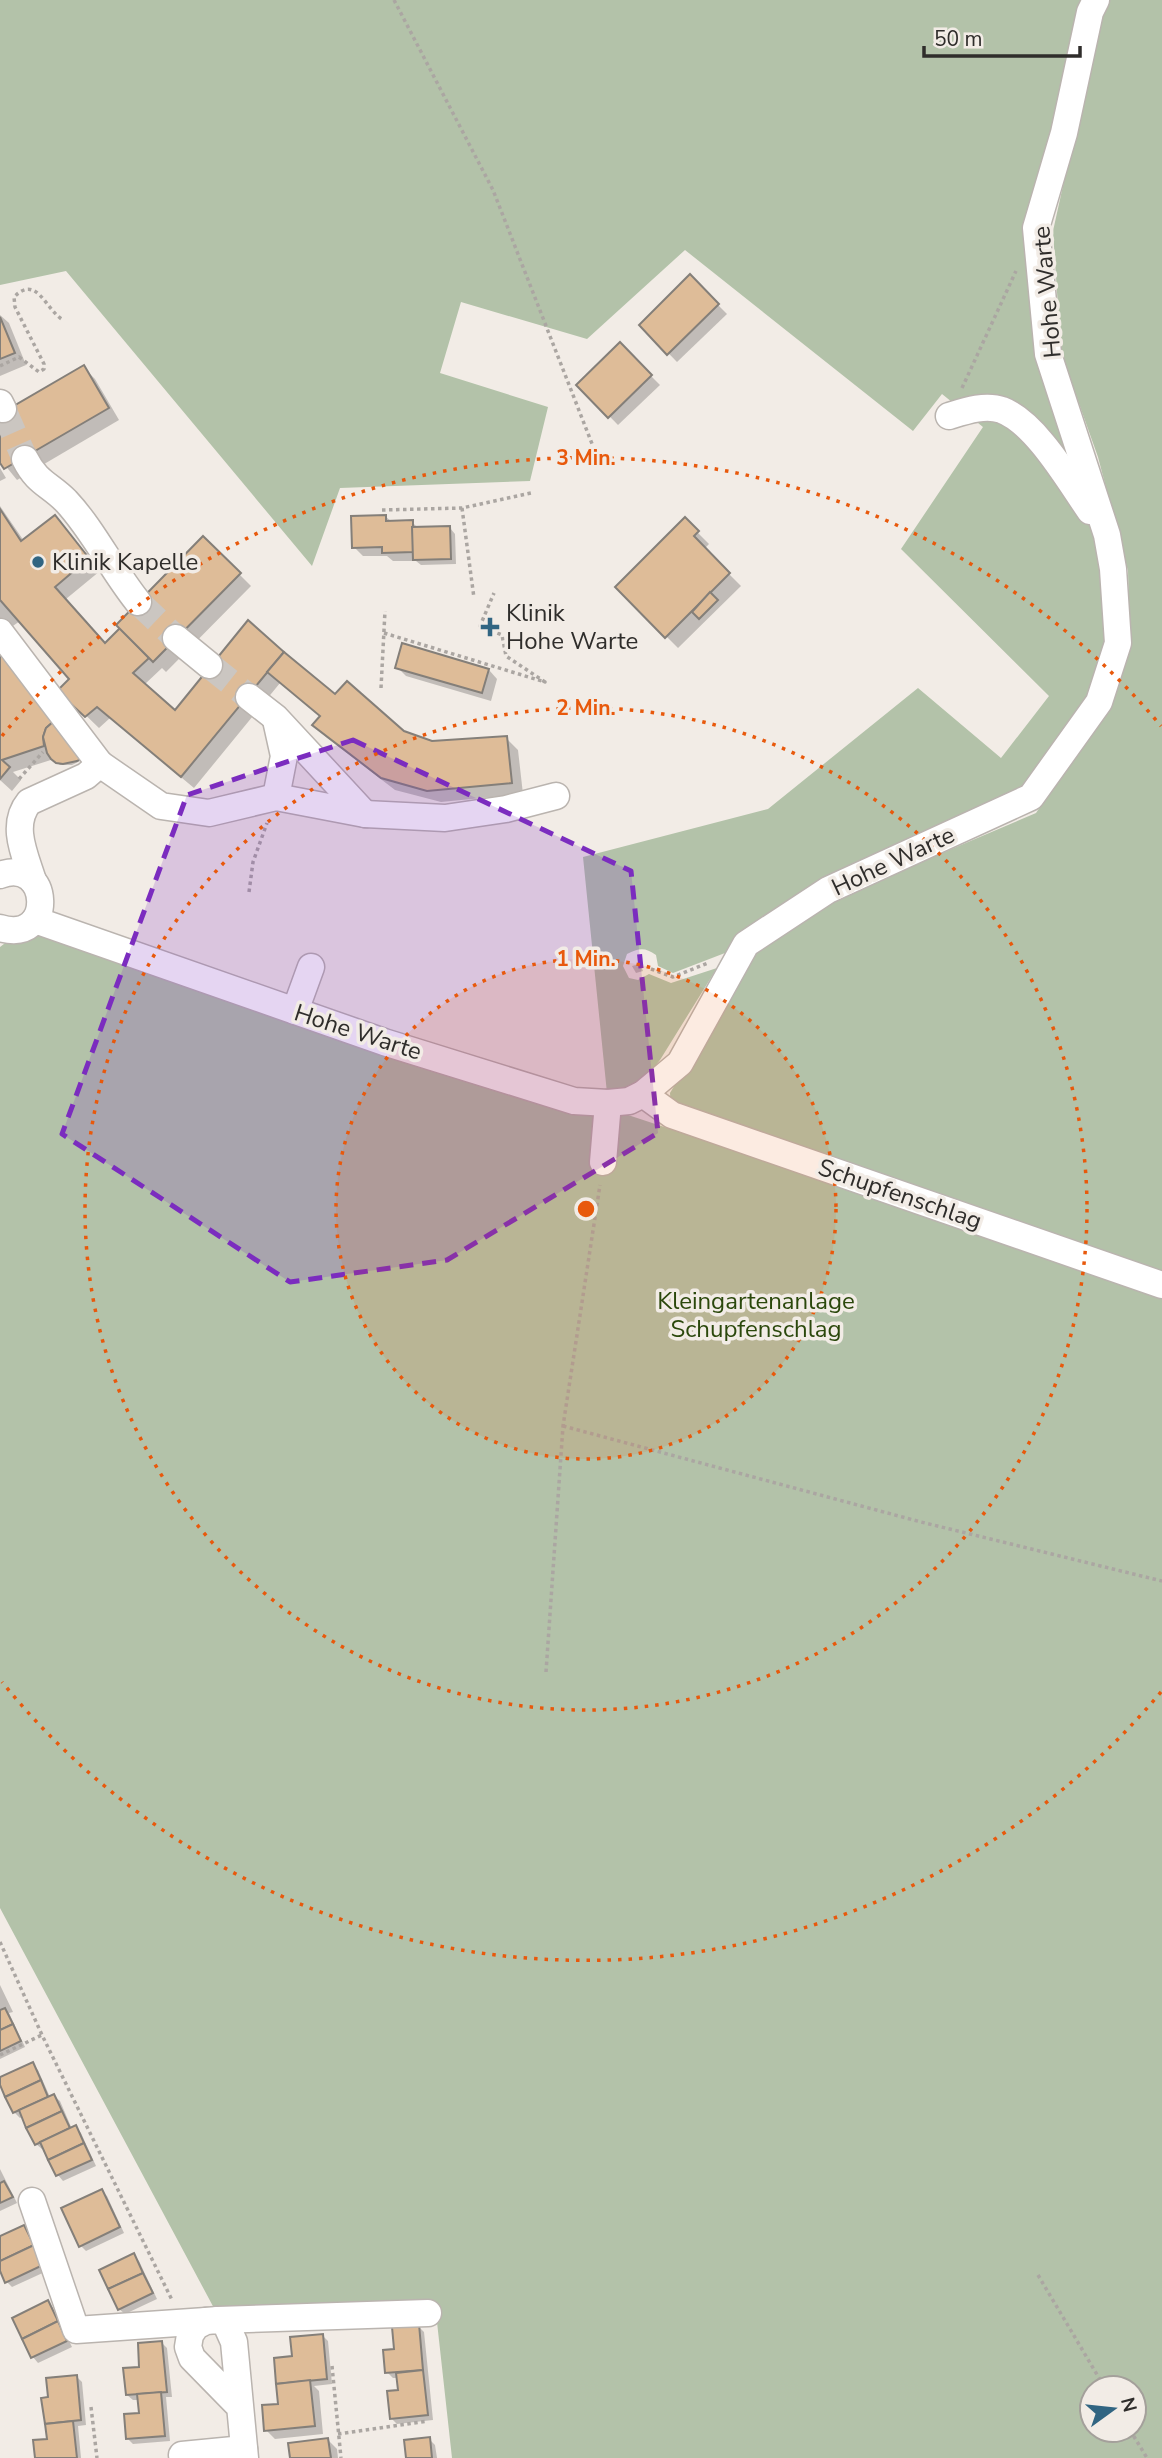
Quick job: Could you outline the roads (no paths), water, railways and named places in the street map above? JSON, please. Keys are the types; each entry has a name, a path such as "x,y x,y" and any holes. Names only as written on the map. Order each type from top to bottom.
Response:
{"street":[{"name":"Hohe Warte","path":"35,920 295,1011 574,1101 629,1101 643,1094 680,1063 746,944 828,890 1031,797 1099,702 1118,643 1113,569 1107,536 1048,354 1036,228 1064,133 1090,12 1096,0"},
{"path":"949,416 973,408 1000,409 1028,425 1107,536"},
{"path":"24,459 33,474 65,500 106,553 118,577 138,601"},
{"path":"0,632 100,764 161,807 209,813 276,797 365,814 445,818 506,809 556,796"},
{"path":"176,638 209,665"},
{"path":"249,697 276,718 365,814"},
{"path":"276,718 284,756 276,797"},
{"path":"0,928 15,930 26,927 35,920 41,901 21,840 18,819 23,810 29,802 86,776 100,764"},
{"path":"0,875 18,873 33,881"},
{"path":"295,1011 311,967"},
{"name":"Schupfenschlag","path":"643,1094 672,1115 1162,1285"},
{"path":"603,1162 608,1103"},
{"path":"32,2201 76,2330 202,2321 428,2313"},
{"path":"182,2455 244,2454 234,2342 229,2328 202,2321"},
{"path":"202,2321 190,2335 188,2347 192,2358 239,2406"}],"tunnel":[{"path":"3,409 25,459"},
{"path":"138,602 176,638"},
{"path":"209,665 249,697"}],"place":[{"name":"Klinik Kapelle","path":"38,562"},
{"name":"Klinik Hohe Warte","path":"490,627"}],"park label":[{"name":"Kleingartenanlage Schupfenschlag","path":"756,1315"}]}
